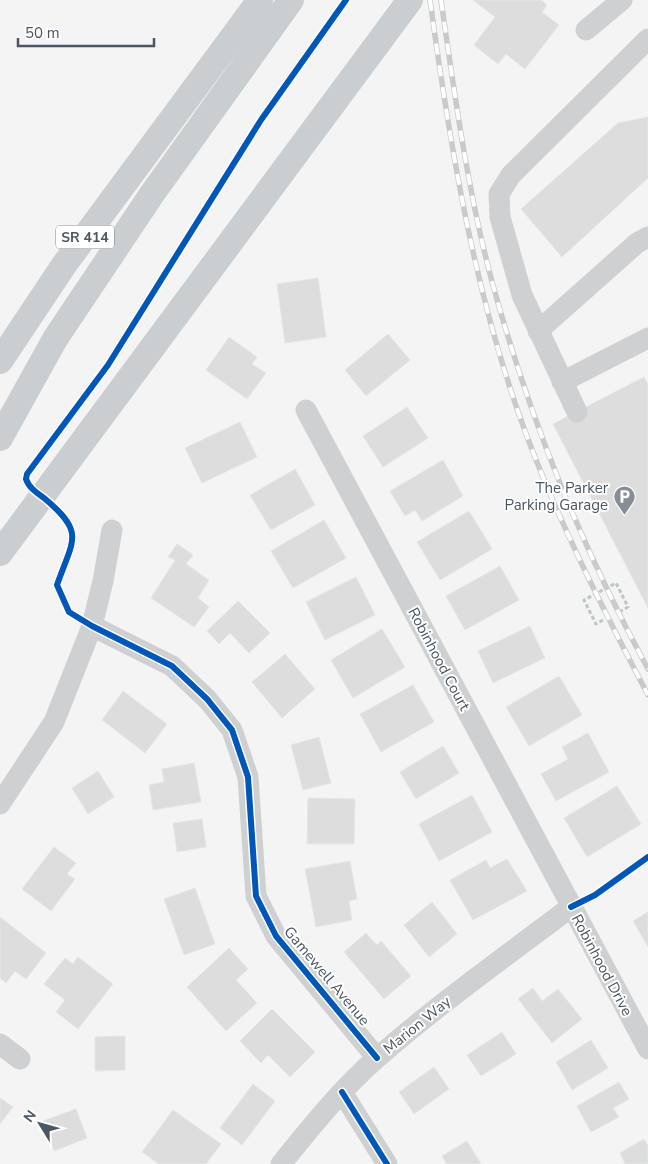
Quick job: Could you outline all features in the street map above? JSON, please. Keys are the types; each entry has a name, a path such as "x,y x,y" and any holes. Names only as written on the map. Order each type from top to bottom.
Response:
{"main road":[{"path":"174,117 209,53 245,0"},
{"name":"SR 414","path":"0,361 64,265 260,0"},
{"path":"0,438 55,340 146,202 291,0"},
{"path":"0,552 410,0"}],"street":[{"path":"586,30 622,0"},
{"path":"577,412 522,295 500,216 499,194 511,175 648,39"},
{"path":"538,330 637,243 648,238"},
{"path":"562,382 648,338"},
{"name":"Robinhood Court","path":"306,410 571,907"},
{"path":"0,804 54,722 92,626 103,581 112,530"},
{"name":"Gamewell Avenue","path":"92,626 172,666 207,699 232,730 248,777 256,896 276,936 378,1058"},
{"name":"Robinhood Drive","path":"571,907 648,1049"},
{"name":"Marion Way","path":"281,1164 342,1092 378,1058 476,977 571,907"},
{"path":"0,1044 20,1059"},
{"path":"342,1092 387,1164"}],"path":[{"path":"604,620 596,624 584,600 616,583 628,607 621,611"}],"building":[{"path":"473,0 541,0 547,5 542,12 559,25 525,69 506,54 498,64 474,45 495,17"},
{"path":"648,117 648,178 562,257 521,209 618,123"},
{"path":"318,278 326,337 285,343 277,284"},
{"path":"388,334 410,360 366,396 345,370"},
{"path":"229,337 257,357 252,364 266,373 247,399 206,370"},
{"name":"The Parker Parking Garage","path":"644,377 648,384 648,608 553,424"},
{"path":"407,407 428,438 383,467 363,436"},
{"path":"240,422 257,457 202,483 185,448"},
{"path":"443,460 463,496 422,521 415,510 405,516 390,491"},
{"path":"295,469 315,505 271,530 250,495"},
{"path":"469,511 492,549 440,580 417,542"},
{"path":"324,520 346,558 293,588 271,551"},
{"path":"177,544 193,555 186,564 209,580 198,598 209,607 194,627 151,598 175,560 168,557"},
{"path":"500,566 519,600 465,630 446,596"},
{"path":"356,577 375,615 325,640 306,602"},
{"path":"238,601 270,633 249,653 230,633 219,644 207,631"},
{"path":"530,626 545,658 493,683 478,651"},
{"path":"382,629 405,667 353,698 331,660"},
{"path":"285,654 315,689 282,718 252,682"},
{"path":"559,676 582,715 529,746 506,707"},
{"path":"413,685 434,722 381,752 360,714"},
{"path":"123,691 167,724 145,753 102,720"},
{"path":"588,733 609,772 556,801 541,774 568,759 562,747"},
{"path":"319,737 331,783 303,790 291,745"},
{"path":"443,746 459,773 416,799 400,772"},
{"path":"194,763 201,802 153,810 149,785 164,782 162,769"},
{"path":"98,771 114,797 88,814 72,788"},
{"path":"617,786 641,824 587,857 564,818"},
{"path":"472,795 492,832 439,861 419,824"},
{"path":"308,798 355,799 354,844 307,844"},
{"path":"202,819 206,847 177,852 173,823"},
{"path":"54,847 76,863 67,874 75,879 51,911 22,889"},
{"path":"507,859 527,891 473,920 450,880 486,860 490,868"},
{"path":"350,861 357,899 349,901 352,920 316,927 305,869"},
{"path":"195,888 215,944 184,955 164,899"},
{"path":"432,902 457,934 429,957 404,925"},
{"path":"648,912 648,947 633,921"},
{"path":"0,917 46,953 26,979 15,971 6,983 0,978"},
{"path":"366,933 377,945 381,941 411,976 384,999 344,952"},
{"path":"229,948 248,969 236,980 257,1003 226,1031 187,987"},
{"path":"78,957 113,984 78,1029 56,1012 65,1000 44,984 65,958 73,964"},
{"path":"533,988 542,1001 558,989 582,1019 552,1043 518,999"},
{"path":"272,1009 315,1052 290,1077 268,1055 261,1063 240,1041"},
{"path":"502,1032 516,1054 481,1076 467,1055"},
{"path":"125,1036 125,1070 95,1071 95,1037"},
{"path":"591,1040 608,1068 572,1090 556,1062"},
{"path":"434,1067 449,1089 414,1114 399,1092"},
{"path":"619,1082 629,1099 613,1108 619,1117 591,1132 577,1106"},
{"path":"253,1084 275,1101 242,1145 220,1128"},
{"path":"0,1098 13,1107 0,1124"},
{"path":"76,1109 87,1138 54,1151 43,1121"},
{"path":"173,1110 221,1144 206,1164 159,1164 142,1152"},
{"path":"644,1139 648,1146 648,1164 625,1164 620,1153"},
{"path":"467,1141 481,1164 447,1164 442,1156"}],"railway":[{"path":"430,0 455,164 491,326 507,379 552,499 598,598 648,695"},
{"path":"441,0 469,182 485,254 509,339 560,483 601,576 648,669"}],"cycle path":[{"path":"346,0 261,120 108,365 27,474 26,479 29,485 57,510 71,529 71,546 57,585 69,612 92,626 172,666 207,699 232,730 248,777 256,896 276,936 377,1058"},
{"path":"571,907 595,895 648,857"},
{"path":"342,1092 387,1164"}],"place":[{"name":"The Parker Parking Garage","path":"624,516"}]}
